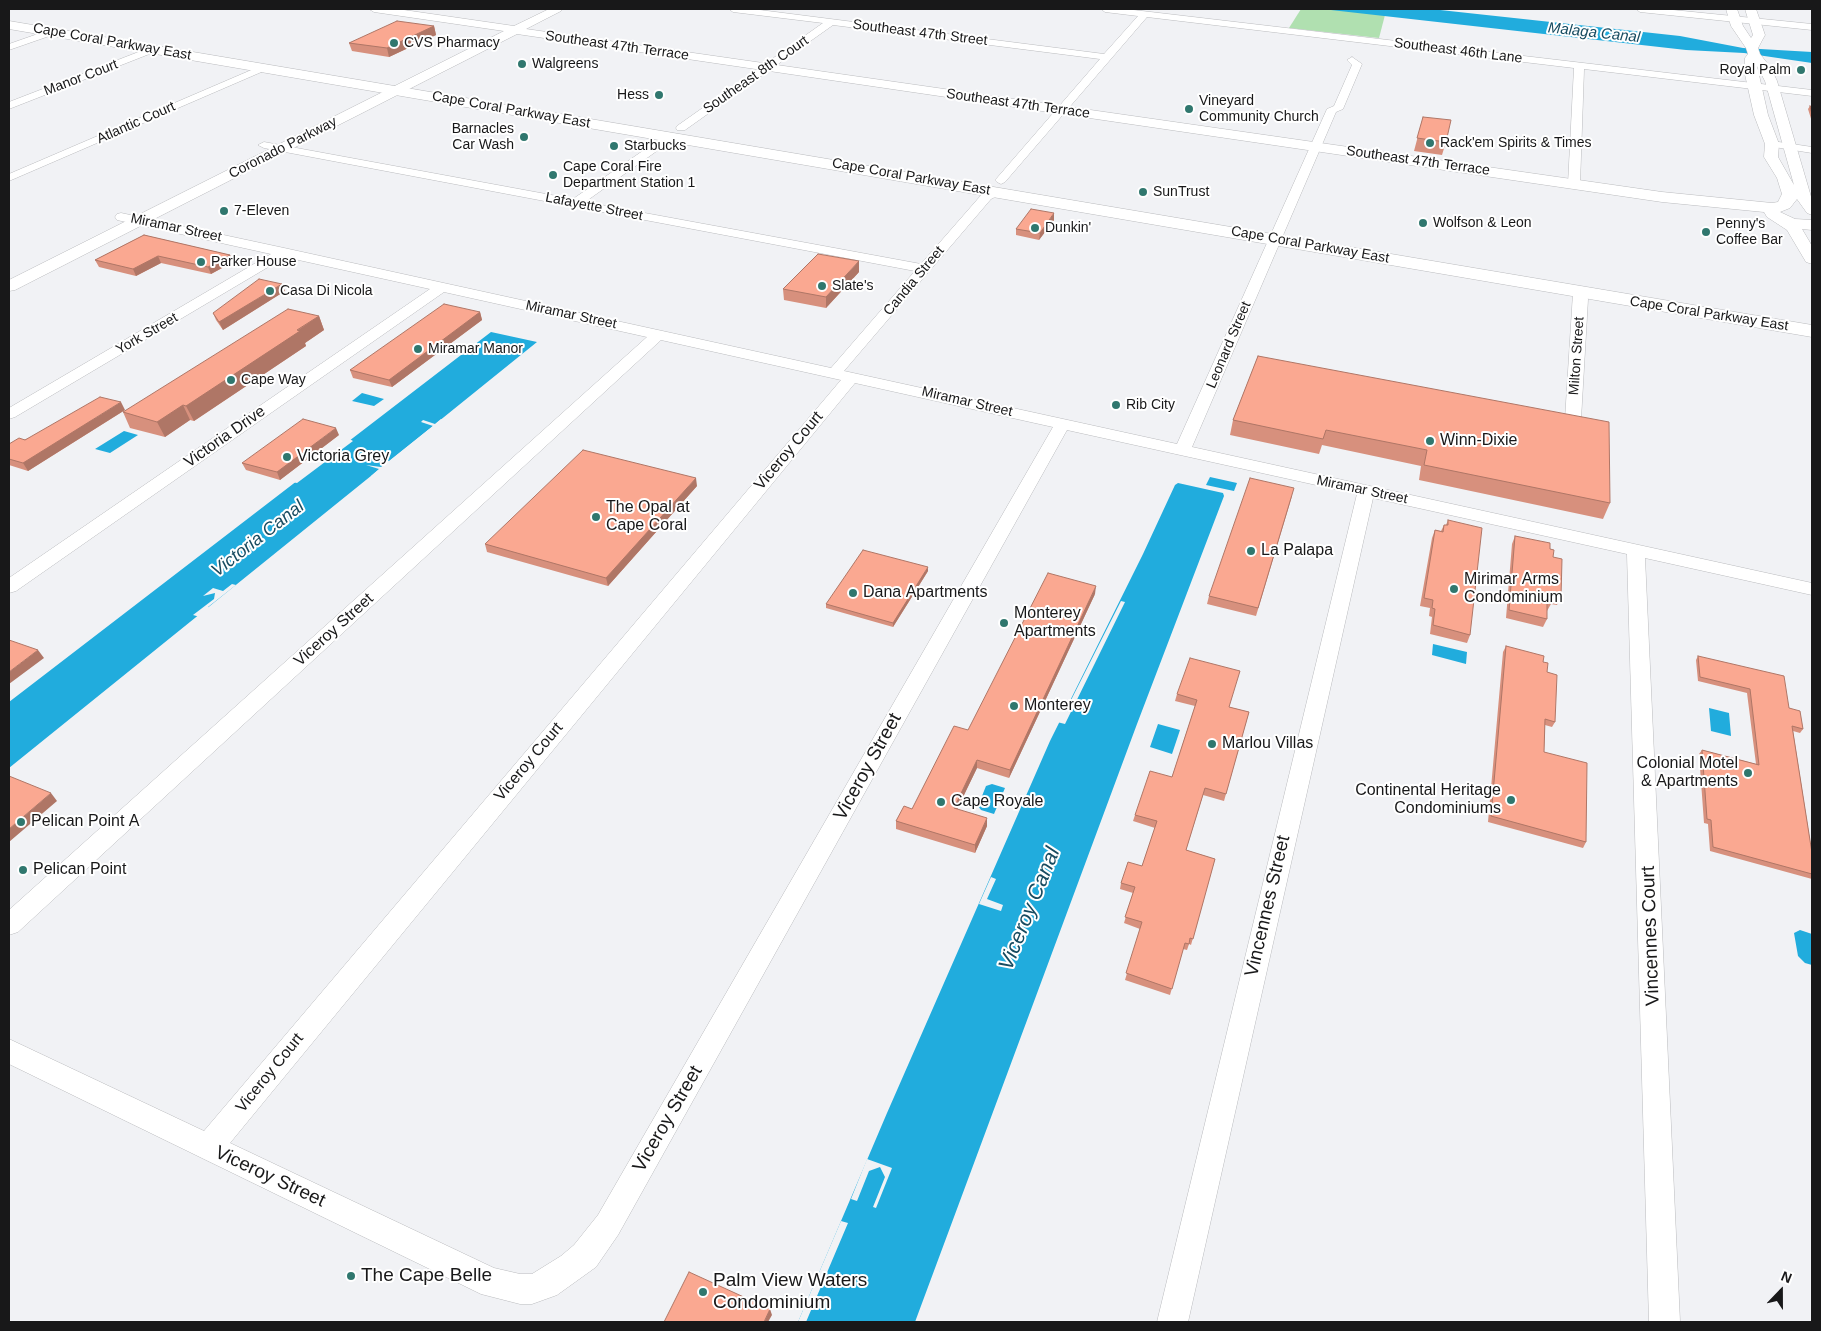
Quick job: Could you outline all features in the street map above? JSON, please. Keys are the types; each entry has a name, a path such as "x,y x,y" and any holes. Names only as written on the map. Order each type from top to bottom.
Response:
{"main road":[{"name":"Cape Coral Parkway East","path":"9,15 395,85 558,118 583,117 655,129 798,147 998,186 1278,233 1812,318"},
{"name":"Cape Coral Parkway East","path":"9,25 378,87 412,83 677,132 867,170 888,169 998,186 1004,189 1023,190 1102,202 1134,203 1580,293 1812,331"}],"street":[{"name":"Southeast 47th Terrace","path":"374,9 766,68 1778,213"},
{"name":"Coronado Parkway","path":"9,286 283,148 498,27 534,9"},
{"path":"412,83 557,9"},
{"name":"Southeast 47th Street","path":"733,9 1106,57"},
{"name":"Southeast 46th Lane","path":"1105,9 1812,93"},
{"path":"1640,9 1734,14 1755,21 1812,27"},
{"path":"1751,9 1759,35 1749,64 1772,144 1771,157 1784,178 1790,194 1789,200 1778,213"},
{"name":"Candia Street","path":"843,375 924,269 987,196 998,186 1144,14"},
{"path":"1734,14 1737,26 1765,68 1774,89 1802,182 1803,196 1806,205 1812,210"},
{"name":"Southeast 8th Court","path":"574,204 832,22"},
{"path":"9,47 52,32"},
{"name":"Leonard Street","path":"1183,450 1315,147 1330,104 1338,109 1356,64 1349,62 1362,40"},
{"name":"Manor Court","path":"9,106 154,49"},
{"path":"1574,184 1579,66"},
{"name":"Atlantic Court","path":"9,178 263,68"},
{"name":"Coronado Parkway","path":"9,272 378,87"},
{"path":"1772,144 1812,150"},
{"name":"Lafayette Street","path":"264,145 924,269"},
{"path":"1778,213 1791,205 1812,210"},
{"path":"1778,213 1812,226 1809,234 1812,241"},
{"path":"1778,213 1792,227 1812,259"},
{"name":"Miramar Street","path":"121,217 1812,589"},
{"name":"York Street","path":"9,414 284,252"},
{"name":"Victoria Drive","path":"9,587 442,287"},
{"name":"Milton Street","path":"1573,419 1580,293"},
{"name":"Viceroy Street","path":"9,925 659,334"},
{"name":"Viceroy Court","path":"208,1148 843,375"},
{"name":"Viceroy Street","path":"9,1051 208,1148 499,1285 532,1289 546,1284 585,1256 608,1225 1063,424"},
{"name":"Vincennes Street","path":"1172,1322 1366,491"},
{"name":"Vincennes Court","path":"1636,550 1664,1322"}],"green space":[{"path":"1301,9 1329,9 1385,15 1379,38 1289,28"}],"water":[{"name":"Malaga Canal","path":"1322,9 1431,9 1680,36 1743,48 1812,52 1812,63 1744,53 1686,50"},
{"name":"Victoria Canal","path":"491,332 537,342 9,768 9,702"},
{"path":"362,393 384,399 374,406 352,401"},
{"path":"124,431 138,435 110,453 95,449"},
{"path":"1210,477 1237,483 1234,491 1206,485"},
{"name":"Viceroy Canal","path":"1178,483 1223,493 1224,496 1137,724 915,1322 798,1322 887,1113 1050,741 1143,554 1175,485"},
{"path":"1433,644 1467,652 1466,664 1432,655"},
{"path":"1709,708 1729,713 1731,736 1711,731"},
{"path":"1158,724 1180,730 1172,754 1150,747"},
{"path":"992,784 1005,788 994,814 981,810 978,806 986,786"},
{"path":"1800,930 1812,934 1812,965 1805,963 1798,956 1794,933"}],"pier":[{"path":"441,419 444,420 374,477 371,476 379,469 366,465 381,467 387,462 375,459 389,461 433,426 421,422 423,420 435,424"},
{"path":"348,438 353,441 297,483 292,482"},
{"path":"232,584 236,585 208,607 210,609 200,617 193,615 214,599 215,593 203,596 213,588 223,591"},
{"path":"1121,601 1125,602 1065,724 1057,722 1062,711 1065,712"},
{"path":"991,877 996,879 987,899 1003,905 1001,911 979,904"},
{"path":"867,1159 892,1168 876,1208 873,1207 885,1177 880,1167 869,1171 857,1201 851,1199"},
{"name":"Palm View Waters Condominium","path":"841,1221 848,1223 806,1322 798,1322"}],"building":[{"path":"397,21 434,26 387,48 349,43"},
{"path":"1423,117 1451,120 1446,142 1417,138"},
{"path":"1031,209 1054,213 1040,233 1016,229"},
{"path":"144,235 230,255 208,267 158,256 133,269 95,260"},
{"path":"818,254 859,261 826,297 783,289"},
{"path":"259,279 282,284 219,322 213,313"},
{"name":"Miramar Manor","path":"444,304 480,312 389,380 350,370"},
{"path":"288,309 319,316 297,330 300,331 186,406 183,405 157,422 123,412"},
{"name":"Winn-Dixie","path":"1258,356 1609,422 1610,503 1424,465 1427,450 1326,430 1323,439 1233,420"},
{"path":"100,397 121,402 23,463 9,459 9,444 19,438 25,440"},
{"name":"Victoria Grey","path":"303,419 336,428 277,472 242,463"},
{"name":"The Opal at Cape Coral","path":"583,450 696,478 606,578 485,544"},
{"name":"La Palapa","path":"1250,478 1294,488 1258,608 1209,596"},
{"name":"Mirimar Arms Condominium","path":"1448,520 1482,528 1470,635 1433,625 1435,609 1432,608 1433,600 1424,598 1435,530 1443,532 1444,525 1448,525"},
{"name":"Mirimar Arms Condominium","path":"1515,536 1550,543 1550,549 1554,550 1553,557 1562,559 1561,597 1552,595 1551,603 1547,603 1547,619 1509,610"},
{"name":"Dana Apartments","path":"863,550 928,567 893,623 826,604"},
{"path":"1048,573 1096,586 1010,770 977,760 954,808 987,818 975,845 896,821 904,806 912,809 954,726 968,730"},
{"path":"9,640 38,650 9,672"},
{"path":"1506,646 1544,656 1543,662 1548,663 1547,672 1557,675 1555,722 1545,719 1544,752 1587,763 1586,842 1491,816"},
{"name":"Colonial Motel & Apartments","path":"1698,656 1784,676 1789,708 1800,711 1803,729 1792,726 1812,853 1812,874 1713,847 1711,820 1707,819 1702,750 1759,765 1750,689 1700,677"},
{"path":"1190,658 1240,671 1229,707 1249,712 1226,794 1205,788 1186,850 1215,859 1193,939 1190,938 1189,944 1185,943 1172,989 1126,973 1142,922 1125,917 1135,887 1121,883 1128,862 1142,866 1157,821 1135,815 1150,771 1172,777 1197,700 1177,694"},
{"name":"Pelican Point A","path":"9,776 51,793 9,829"},
{"name":"Palm View Waters Condominium","path":"689,1272 770,1309 764,1322 664,1322"}],"place":[{"name":"CVS Pharmacy","path":"394,43"},
{"name":"Walgreens","path":"522,64"},
{"name":"Royal Palm","path":"1801,70"},
{"name":"Hess","path":"659,95"},
{"name":"Vineyard Community Church","path":"1189,109"},
{"name":"Barnacles Car Wash","path":"524,137"},
{"name":"Rack'em Spirits & Times","path":"1430,143"},
{"name":"Starbucks","path":"614,146"},
{"name":"Cape Coral Fire Department Station 1","path":"553,175"},
{"name":"SunTrust","path":"1143,192"},
{"name":"7-Eleven","path":"224,211"},
{"name":"Wolfson & Leon","path":"1423,223"},
{"name":"Dunkin'","path":"1035,228"},
{"name":"Penny's Coffee Bar","path":"1706,232"},
{"name":"Parker House","path":"201,262"},
{"name":"Slate's","path":"822,286"},
{"name":"Casa Di Nicola","path":"270,291"},
{"name":"Miramar Manor","path":"418,349"},
{"name":"Cape Way","path":"231,380"},
{"name":"Rib City","path":"1116,405"},
{"name":"Winn-Dixie","path":"1430,441"},
{"name":"Victoria Grey","path":"287,457"},
{"name":"The Opal at Cape Coral","path":"596,517"},
{"name":"La Palapa","path":"1251,551"},
{"name":"Mirimar Arms Condominium","path":"1454,589"},
{"name":"Dana Apartments","path":"853,593"},
{"name":"Monterey Apartments","path":"1004,623"},
{"name":"Monterey","path":"1014,706"},
{"name":"Marlou Villas","path":"1212,744"},
{"name":"Colonial Motel & Apartments","path":"1748,773"},
{"name":"Continental Heritage Condominiums","path":"1511,800"},
{"name":"Cape Royale","path":"941,802"},
{"name":"Pelican Point A","path":"21,822"},
{"name":"Pelican Point","path":"23,870"},
{"name":"The Cape Belle","path":"351,1276"},
{"name":"Palm View Waters Condominium","path":"703,1292"}]}
